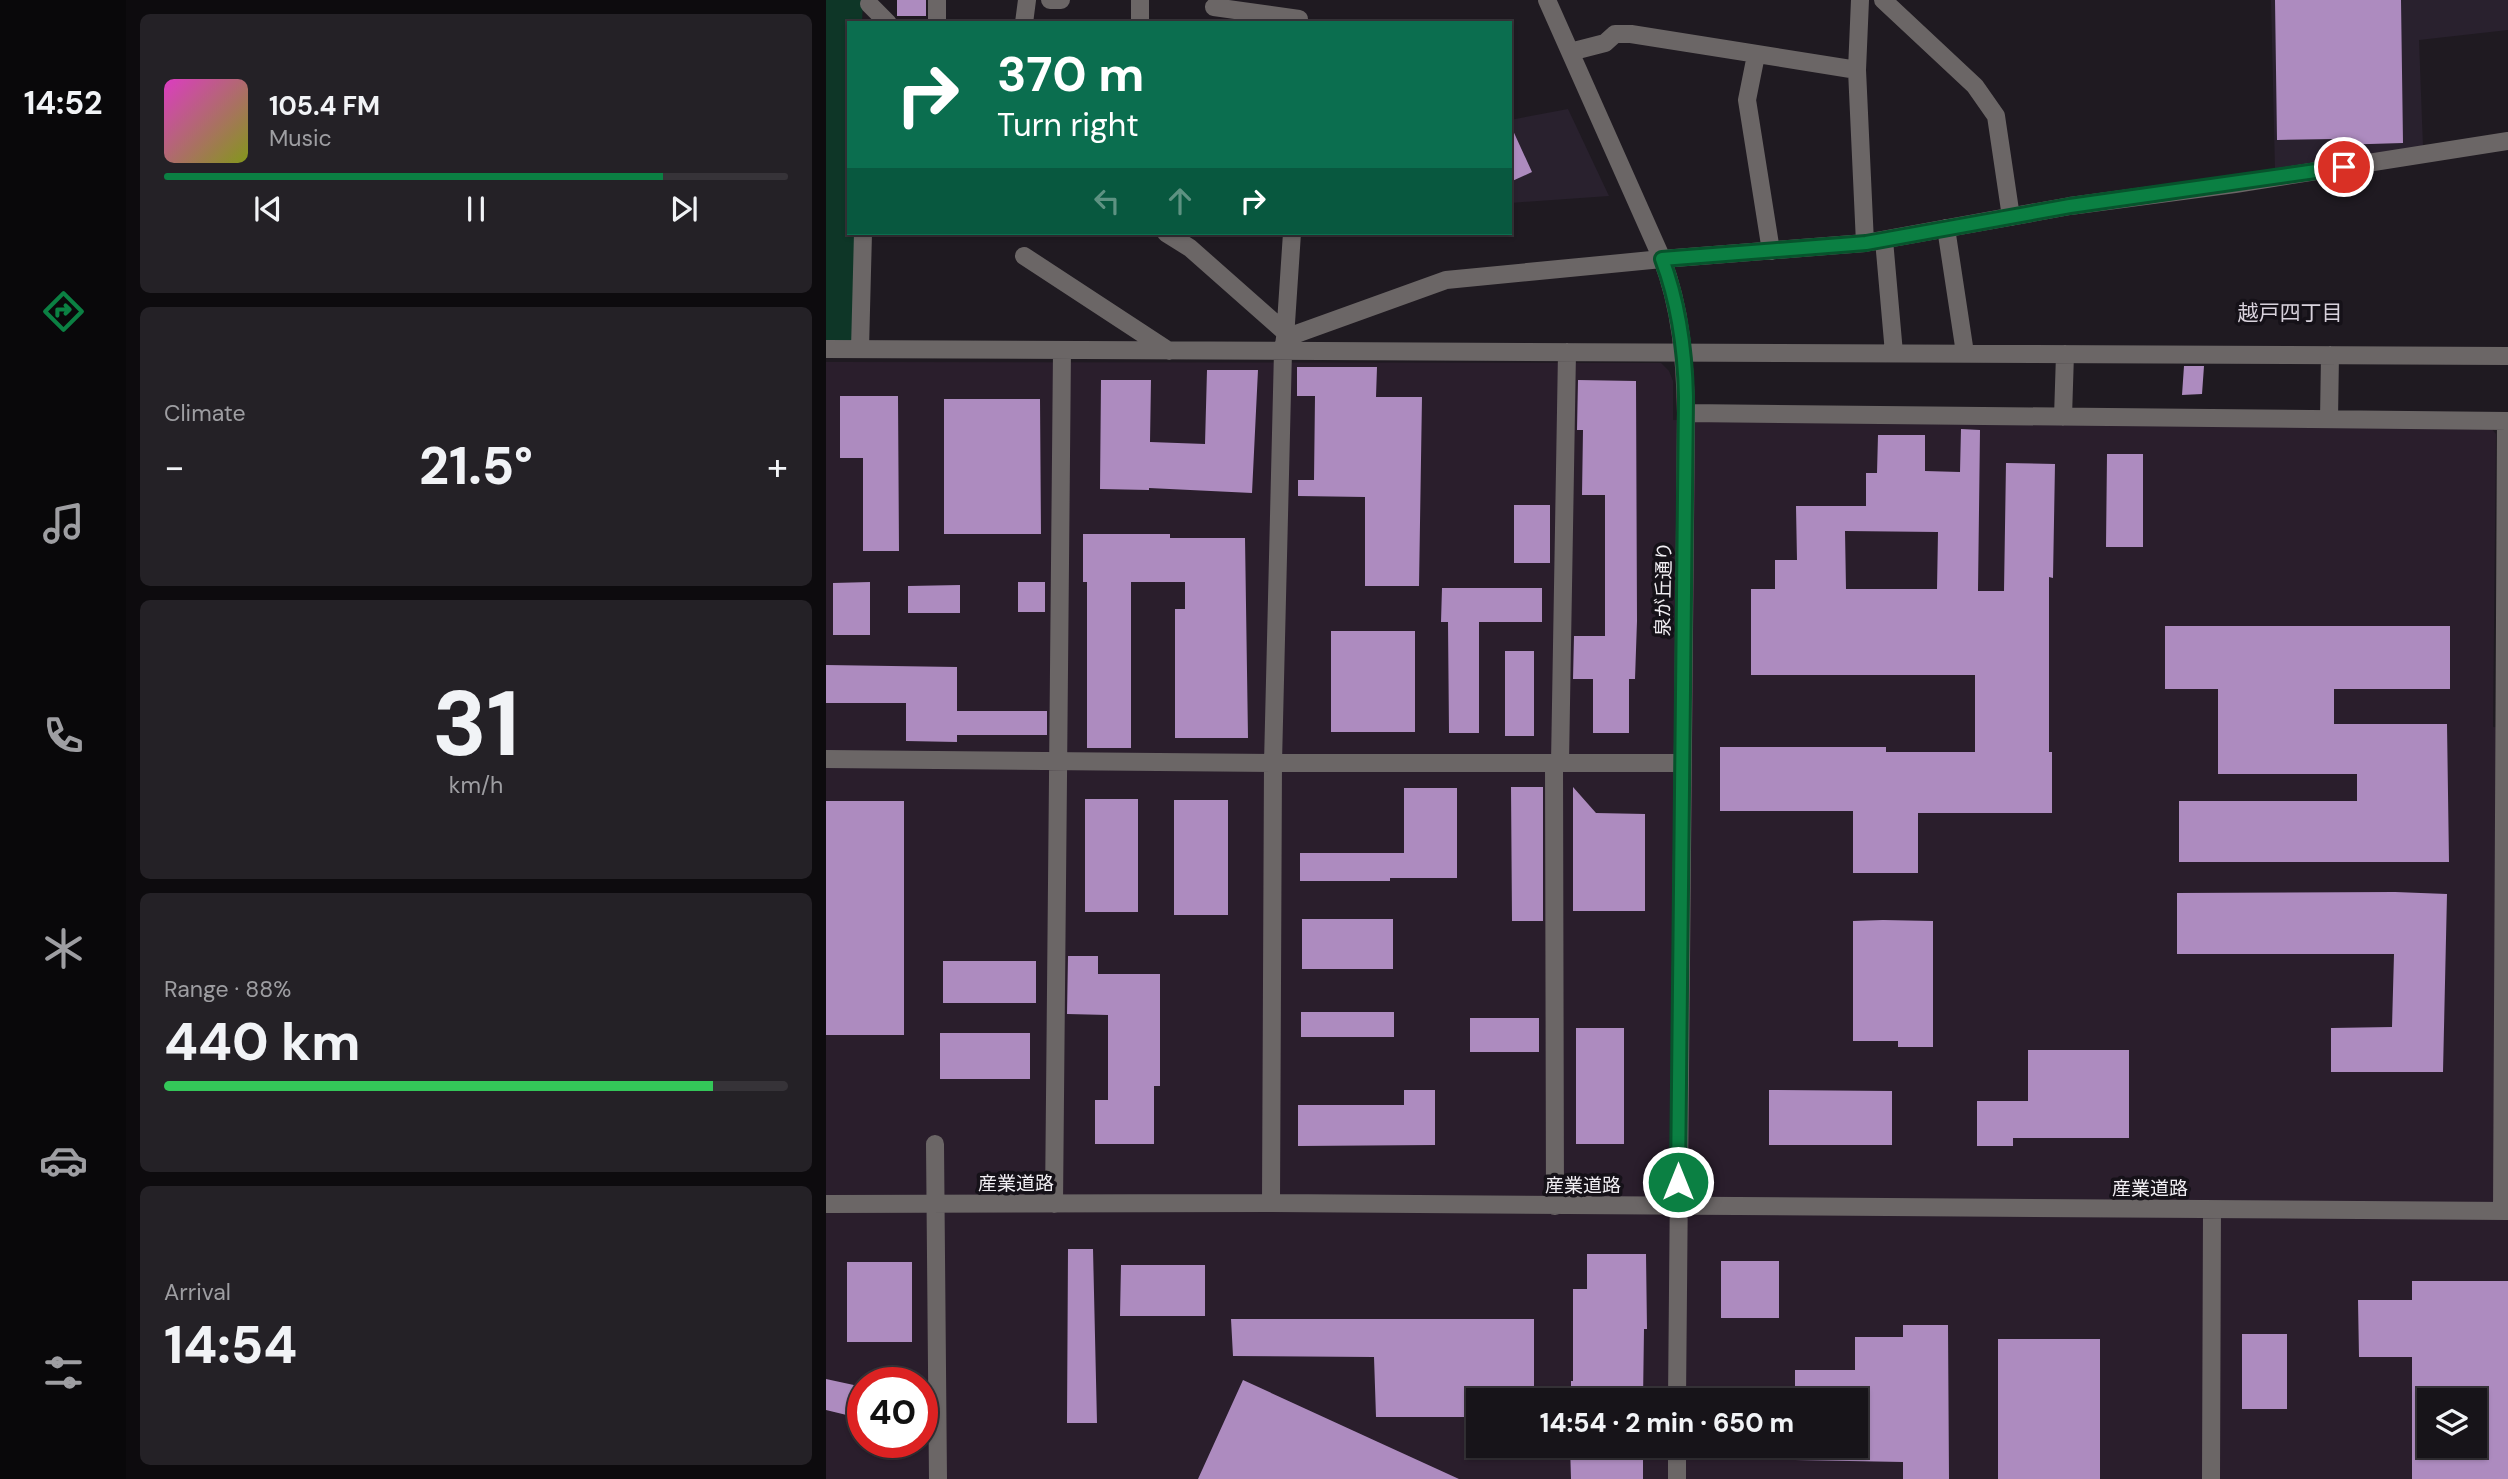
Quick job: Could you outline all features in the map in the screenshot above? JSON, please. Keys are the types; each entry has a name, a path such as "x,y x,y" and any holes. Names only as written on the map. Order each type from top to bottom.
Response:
{"street":[{"path":"937,0 937,21"},
{"path":"1024,21 1027,0"},
{"path":"1050,0 1061,0"},
{"path":"1140,0 1140,21"},
{"path":"1214,7 1299,21 1299,0"},
{"name":"泉が丘通り","path":"1547,0 1662,259 1672,287 1684,352 1686,413 1677,1388"},
{"path":"1860,0 1857,70 1866,243"},
{"path":"1883,0 1975,86 1996,116 2011,217"},
{"path":"869,2 869,21"},
{"path":"869,2 886,21"},
{"path":"1570,52 1605,43 1615,34 1631,34 1857,70"},
{"path":"1756,55 1747,100 1771,251"},
{"path":"1284,340 1446,280 1866,243 2070,206 2235,184 2508,141"},
{"path":"1946,228 1965,354"},
{"path":"860,349 863,235"},
{"path":"1169,235 1190,248 1284,340"},
{"path":"1271,1203 1273,763 1284,340 1292,235"},
{"path":"1884,240 1894,353"},
{"path":"1024,256 1169,351"},
{"path":"826,349 1169,351 1284,340 1567,352 2508,356"},
{"path":"1054,1204 1062,350"},
{"path":"1555,1206 1557,763 1567,352"},
{"path":"2063,417 2065,354"},
{"path":"2329,355 2329,419"},
{"path":"1686,413 2507,421 2505,1211"},
{"path":"826,759 1682,764"},
{"path":"935,1144 938,1479"},
{"name":"産業道路","path":"826,1204 1271,1203 2505,1211"},
{"path":"2211,1479 2212,1210"},
{"path":"1676,1479 1677,1458"}],"shaded area":[{"path":"2271,0 2508,0 2508,30 2419,40 2423,147 2275,170"},
{"path":"1568,109 1609,196 1512,203 1512,120"},
{"path":"826,362 1661,363 1669,371 1673,381 1673,420 2491,428 2496,434 2493,727 2508,728 2508,1479 826,1479"}],"green space":[{"path":"826,0 863,0 862,21 847,21 847,235 858,235 855,342 826,342"}],"building":[{"path":"897,0 926,0 926,16 897,16"},
{"path":"2275,0 2401,0 2403,143 2336,145 2334,139 2277,140"},
{"path":"1512,128 1532,172 1512,181"},
{"path":"2184,366 2204,366 2202,394 2182,395"},
{"path":"1297,367 1377,367 1376,397 1422,397 1419,586 1365,586 1365,497 1298,496 1298,480 1314,480 1315,396 1297,396"},
{"path":"1207,370 1258,370 1252,493 1149,488 1100,489 1101,380 1151,380 1150,442 1205,444"},
{"path":"1578,380 1636,381 1637,621 1635,679 1629,679 1629,733 1593,733 1593,679 1573,679 1574,636 1605,636 1605,495 1582,495 1583,430 1577,430"},
{"path":"840,396 898,396 899,551 863,551 863,458 840,458"},
{"path":"944,399 1040,399 1041,534 944,534"},
{"path":"1961,429 1980,430 1978,591 2004,591 2006,463 2055,464 2053,578 2049,577 2049,752 2052,752 2052,813 1918,813 1918,873 1853,873 1853,811 1720,811 1720,747 1886,747 1886,752 1975,752 1975,675 1751,675 1751,589 1775,589 1775,560 1797,560 1796,506 1866,506 1866,473 1877,473 1878,435 1925,435 1925,471 1960,472","holes":["1845,531 1938,532 1937,589 1846,589"]},
{"path":"2107,454 2143,454 2143,547 2106,547"},
{"path":"1514,505 1550,505 1550,563 1514,563"},
{"path":"1083,534 1170,534 1170,538 1245,538 1248,738 1175,738 1175,609 1185,609 1185,582 1131,582 1131,748 1087,748 1087,582 1083,582"},
{"path":"870,582 870,635 833,635 833,583"},
{"path":"1018,582 1045,582 1045,612 1018,612"},
{"path":"960,585 960,613 908,613 908,586"},
{"path":"1442,588 1542,588 1542,622 1479,622 1479,733 1449,733 1448,622 1441,622"},
{"path":"2165,626 2450,626 2450,689 2334,689 2334,724 2447,724 2449,862 2179,862 2179,801 2357,801 2357,774 2218,774 2218,689 2165,689"},
{"path":"1331,631 1415,631 1415,732 1331,732"},
{"path":"1505,651 1534,651 1534,736 1505,736"},
{"path":"826,665 957,667 957,711 1047,711 1047,735 957,735 957,742 906,741 906,703 826,703"},
{"path":"1511,787 1543,787 1543,921 1512,921"},
{"path":"1573,787 1596,813 1645,814 1645,911 1573,911"},
{"path":"1404,788 1457,788 1457,878 1300,881 1300,853 1404,853"},
{"path":"1085,799 1138,799 1138,912 1085,912"},
{"path":"1174,800 1228,800 1228,915 1174,915"},
{"path":"826,801 904,801 904,1035 826,1035"},
{"path":"2177,893 2447,894 2443,1072 2331,1072 2331,1028 2392,1027 2394,954 2177,954"},
{"path":"1302,919 1393,919 1393,969 1302,969"},
{"path":"1853,921 1933,921 1933,1047 1898,1047 1898,1041 1853,1041"},
{"path":"1068,956 1098,956 1098,974 1160,974 1160,1086 1154,1086 1154,1144 1095,1144 1095,1100 1108,1100 1108,1015 1067,1014"},
{"path":"943,961 1036,961 1036,1003 943,1003"},
{"path":"1301,1012 1394,1012 1394,1037 1301,1037"},
{"path":"1470,1018 1539,1018 1539,1052 1470,1052"},
{"path":"1576,1028 1624,1028 1624,1144 1576,1144"},
{"path":"940,1033 1030,1033 1030,1079 940,1079"},
{"path":"2028,1050 2129,1050 2129,1138 2013,1138 2013,1146 1977,1146 1977,1101 2028,1101"},
{"path":"1404,1090 1435,1090 1435,1145 1298,1146 1298,1105 1404,1105"},
{"path":"1769,1090 1892,1091 1892,1145 1769,1145"},
{"path":"1068,1249 1093,1249 1097,1423 1067,1423"},
{"path":"1587,1254 1646,1254 1647,1329 1644,1329 1643,1388 1571,1388 1573,1289 1587,1289"},
{"path":"1721,1261 1779,1261 1779,1318 1721,1318"},
{"path":"847,1262 912,1262 912,1342 847,1342"},
{"path":"1121,1265 1205,1265 1205,1316 1120,1316"},
{"path":"2412,1281 2508,1281 2508,1479 2412,1479 2412,1357 2359,1357 2358,1300 2412,1300"},
{"path":"1231,1319 1534,1319 1534,1388 1466,1388 1466,1417 1376,1417 1374,1357 1233,1356"},
{"path":"1903,1325 1948,1325 1949,1479 1903,1479 1903,1462 1795,1460 1868,1458 1868,1388 1795,1388 1795,1370 1855,1370 1855,1337 1903,1337"},
{"path":"2242,1334 2287,1334 2287,1409 2242,1409"},
{"path":"1998,1339 2100,1339 2100,1479 1998,1479"},
{"path":"826,1379 847,1384 847,1415 826,1410"},
{"path":"1243,1380 1378,1442 1459,1479 1198,1479"},
{"path":"1570,1458 1643,1458 1643,1479 1571,1479"}],"district":[{"name":"越戸四丁目","path":"2290,313"}],"route":[{"path":"1678,1182 1686,381 1679,315 1662,259 1866,243 2070,206 2344,167"}]}
